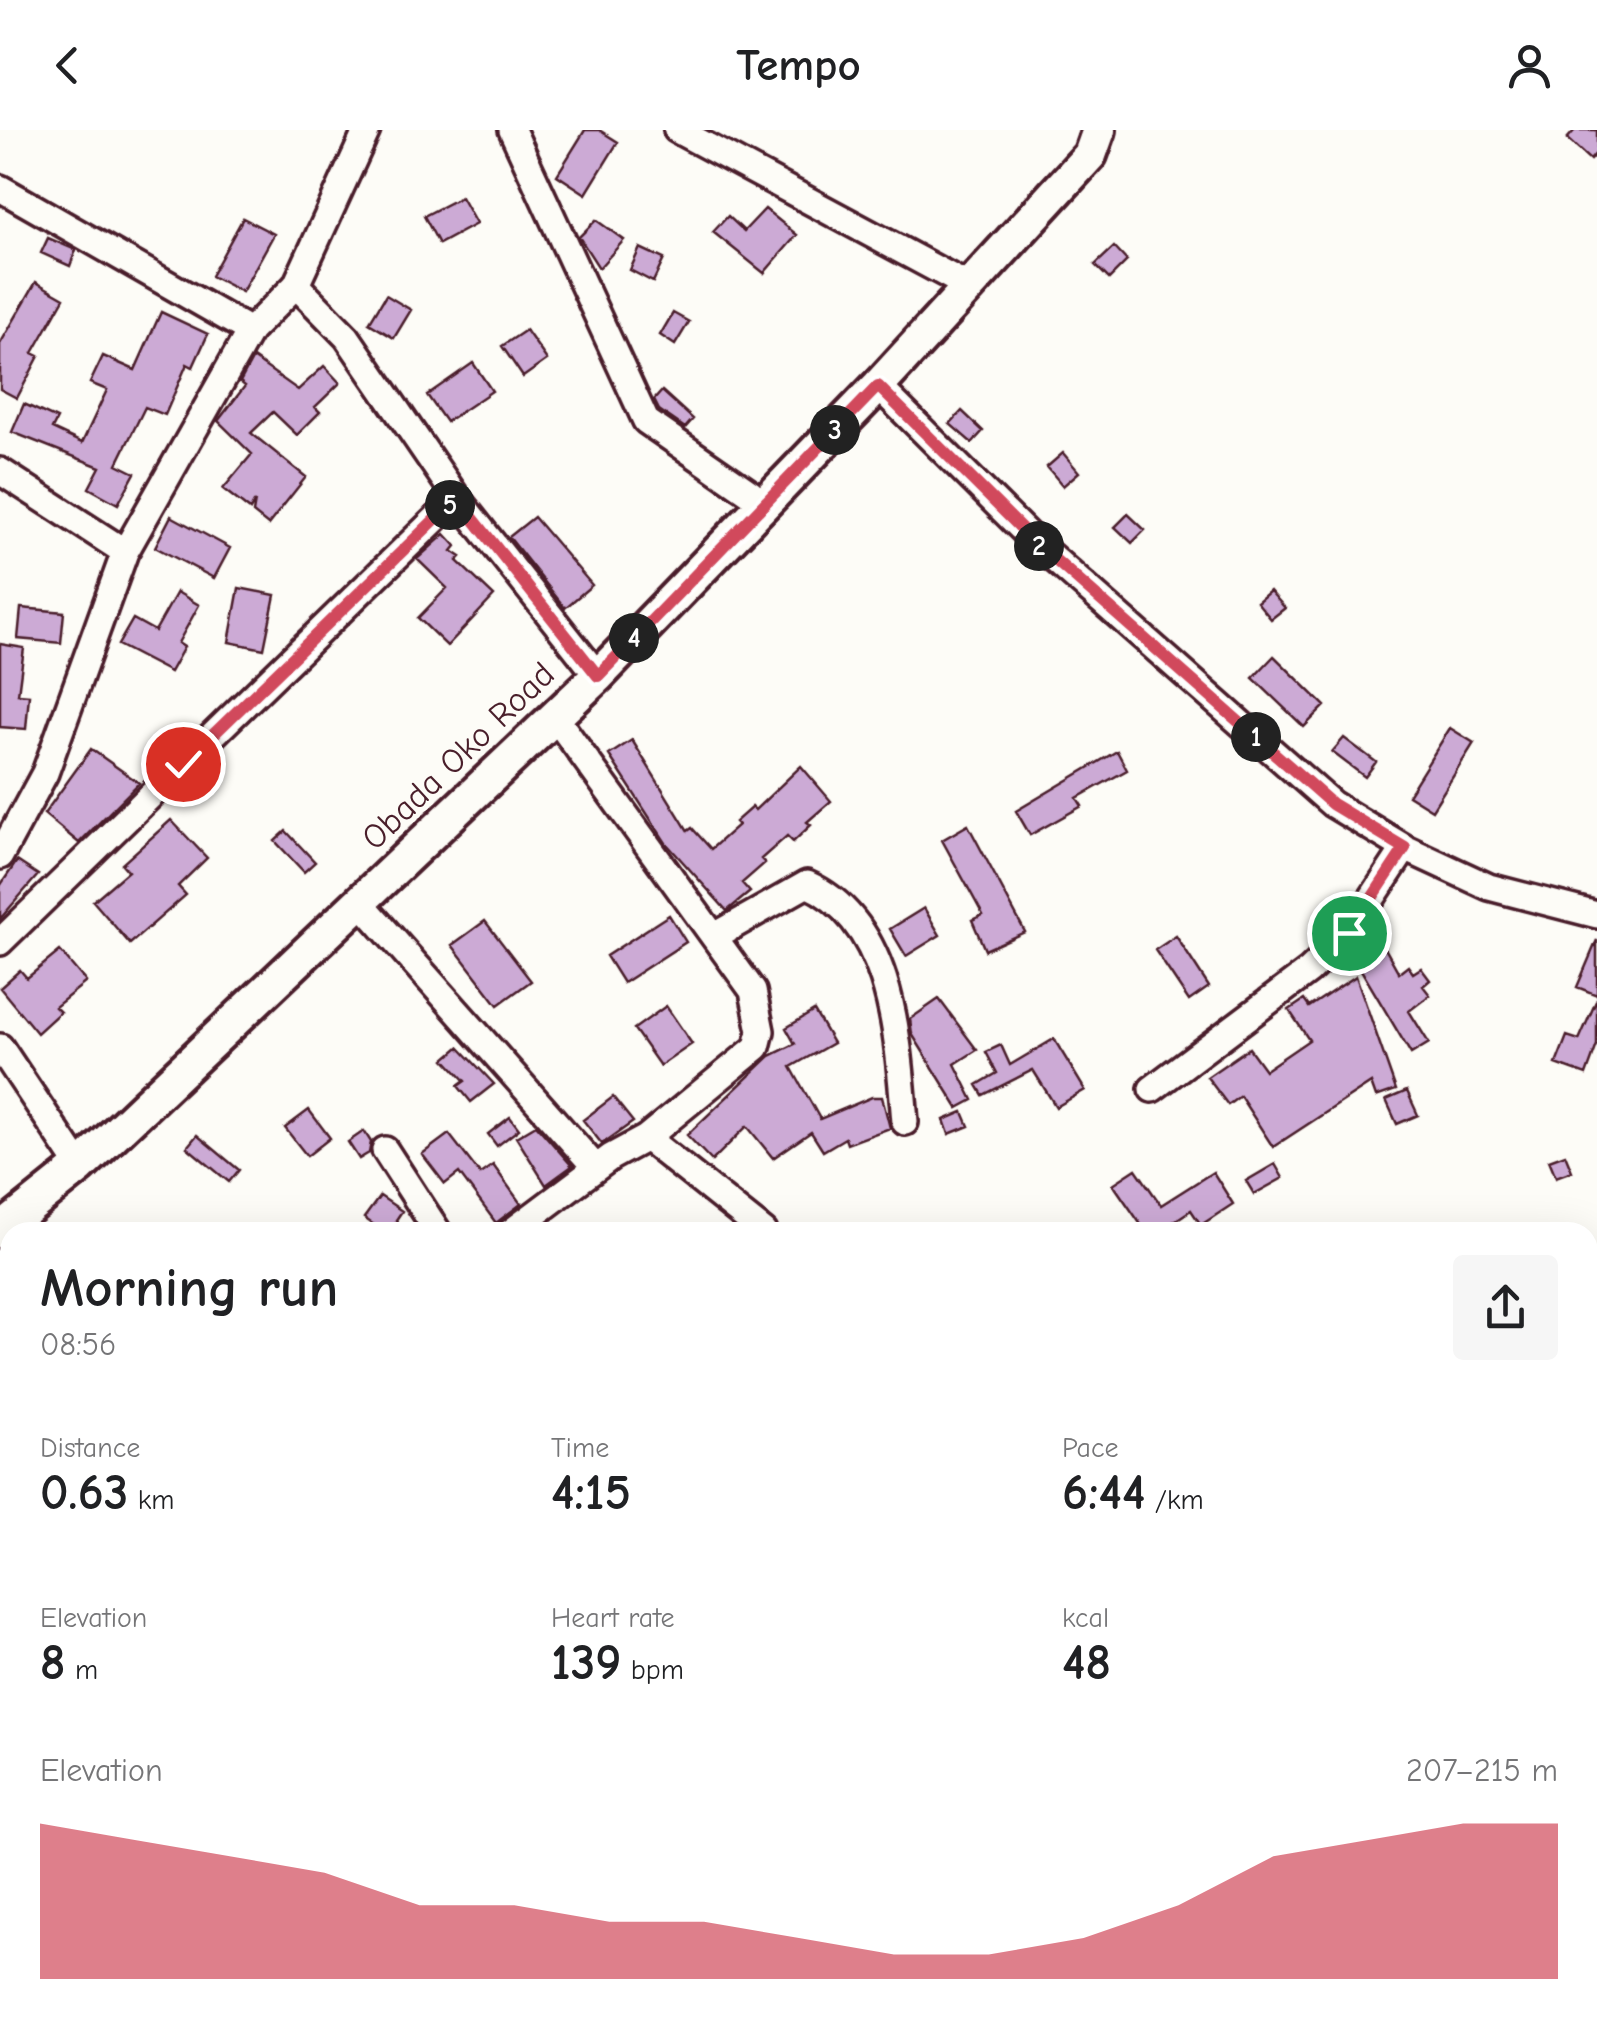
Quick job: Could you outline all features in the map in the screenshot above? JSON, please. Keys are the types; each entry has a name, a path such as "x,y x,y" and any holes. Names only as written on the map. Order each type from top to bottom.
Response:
{"main road":[{"name":"Obada Oko Road","path":"22,1222 362,904 598,676 878,386 1090,155 1099,130"}],"street":[{"path":"0,856 46,773 125,552 250,331 296,285 368,130"},
{"path":"512,130 646,421 763,502"},
{"path":"677,130 968,286"},
{"path":"0,188 250,331"},
{"path":"296,285 347,337 457,498 598,676"},
{"path":"878,386 1036,543 1332,804 1405,848 1489,887 1597,915"},
{"path":"0,471 125,552"},
{"path":"0,942 457,498"},
{"path":"524,1222 596,1168 646,1138 757,1047 761,1032 754,992 555,717"},
{"path":"1152,1089 1308,971 1349,933 1405,848"},
{"path":"716,936 807,884 841,909 872,951 895,1014 905,1122"},
{"path":"362,904 596,1168"},
{"path":"0,1047 80,1167"},
{"path":"646,1138 751,1222"},
{"path":"385,1150 432,1222"}],"building":[{"path":"585,130 599,130 618,142 586,194 557,175"},
{"path":"1575,130 1597,130 1597,152 1590,160 1567,139"},
{"path":"461,197 476,224 439,244 424,216"},
{"path":"765,209 797,235 764,273 713,232 728,216 744,231"},
{"path":"243,218 274,234 242,292 211,276"},
{"path":"596,220 624,240 599,268 579,237"},
{"path":"48,238 76,250 70,266 41,253"},
{"path":"1114,247 1127,261 1109,279 1095,265"},
{"path":"640,248 664,259 653,282 630,270"},
{"path":"36,282 64,298 33,353 39,356 17,398 0,389 0,344"},
{"path":"386,295 411,310 394,338 369,323"},
{"path":"161,312 208,334 193,367 187,364 165,415 145,407 117,464 135,473 118,504 89,488 100,467 12,432 24,404 57,419 52,429 82,443 107,390 90,383 103,356 135,370"},
{"path":"673,313 689,322 675,345 660,335"},
{"path":"526,330 547,360 523,377 502,346"},
{"path":"253,358 298,390 324,366 340,383 315,407 320,412 297,435 273,412 251,433 306,477 268,525 253,513 255,501 250,510 223,489 252,454 218,421 245,386 240,382"},
{"path":"473,363 492,391 446,422 427,395"},
{"path":"662,391 693,419 685,428 659,410 654,400"},
{"path":"962,411 983,431 972,443 950,424"},
{"path":"1063,453 1079,472 1063,486 1047,467"},
{"path":"1128,514 1145,530 1132,543 1115,527"},
{"path":"171,516 230,548 214,578 155,547"},
{"path":"534,517 592,585 565,608 509,537"},
{"path":"445,534 456,546 452,551 461,557 457,561 494,596 447,646 418,618 447,588 417,559"},
{"path":"239,588 275,595 264,649 229,642"},
{"path":"1270,591 1285,608 1271,619 1257,602"},
{"path":"177,592 199,605 178,643 184,647 170,672 118,645 133,619 155,631"},
{"path":"21,608 64,612 61,643 18,639"},
{"path":"0,644 24,648 18,694 29,695 26,729 0,727"},
{"path":"1274,656 1325,706 1304,727 1253,678"},
{"path":"1450,728 1474,743 1432,810 1408,795"},
{"path":"1344,738 1376,762 1365,777 1332,752"},
{"path":"632,740 688,831 692,828 711,849 738,825 735,822 752,807 755,810 801,766 831,801 807,822 811,825 793,842 787,836 761,859 765,863 742,883 750,892 727,911 666,843 609,755"},
{"path":"91,749 139,783 79,843 44,814"},
{"path":"1117,751 1127,770 1077,798 1082,806 1030,835 1016,811"},
{"path":"171,820 207,858 178,886 186,895 130,944 93,901 128,871 122,864"},
{"path":"968,825 1025,932 985,950 972,920 983,915 942,840"},
{"path":"286,831 315,862 304,872 275,841"},
{"path":"17,861 38,875 0,919 0,886"},
{"path":"924,908 940,935 906,956 890,929"},
{"path":"669,915 686,942 623,983 606,956"},
{"path":"485,921 531,981 498,1005 452,945"},
{"path":"1376,932 1399,973 1408,966 1413,973 1421,968 1430,980 1423,986 1430,995 1409,1011 1429,1043 1411,1054 1351,953"},
{"path":"1176,936 1209,987 1189,1001 1155,950"},
{"path":"1597,940 1597,995 1577,987"},
{"path":"60,951 86,982 55,1007 60,1012 37,1033 0,988 20,970 27,978"},
{"path":"1356,976 1396,1090 1376,1097 1371,1083 1273,1147 1240,1096 1228,1105 1207,1077 1249,1048 1265,1070 1309,1040 1289,1010 1304,1000 1309,1007"},
{"path":"939,999 977,1050 955,1064 973,1100 958,1108 912,1034 910,1019"},
{"path":"1597,999 1597,1045 1586,1075 1556,1064 1567,1036 1579,1040"},
{"path":"666,1006 692,1044 660,1066 634,1029"},
{"path":"814,1011 833,1043 791,1067 820,1119 872,1097 882,1097 890,1128 847,1144 845,1138 823,1151 811,1132 773,1158 747,1126 712,1161 687,1135 770,1056 795,1044 786,1028"},
{"path":"1054,1039 1085,1090 1056,1107 1033,1070 983,1095 977,1085 997,1073 986,1052 1001,1045 1010,1065"},
{"path":"459,1047 494,1084 471,1102 458,1086 465,1081 445,1059"},
{"path":"1407,1091 1418,1115 1397,1124 1386,1100"},
{"path":"613,1097 633,1122 602,1144 583,1120"},
{"path":"309,1110 330,1138 307,1156 285,1128"},
{"path":"963,1112 969,1126 949,1134 944,1120"},
{"path":"510,1117 519,1129 497,1146 488,1134"},
{"path":"536,1125 572,1166 546,1185 516,1137"},
{"path":"364,1131 371,1142 369,1153 359,1159 348,1142"},
{"path":"449,1134 480,1174 493,1165 521,1204 495,1222 459,1173 445,1184 422,1154"},
{"path":"197,1135 239,1170 229,1182 187,1147"},
{"path":"1565,1154 1572,1171 1556,1177 1549,1160"},
{"path":"1275,1164 1283,1178 1254,1194 1246,1181"},
{"path":"1136,1169 1161,1205 1213,1172 1233,1204 1206,1222 1199,1222 1191,1210 1173,1222 1139,1222 1113,1184"},
{"path":"380,1196 402,1211 398,1222 370,1222 364,1218"}],"route":[{"path":"183,764 457,498 598,676 878,386 1036,543 1332,804 1405,848 1349,933"}]}
